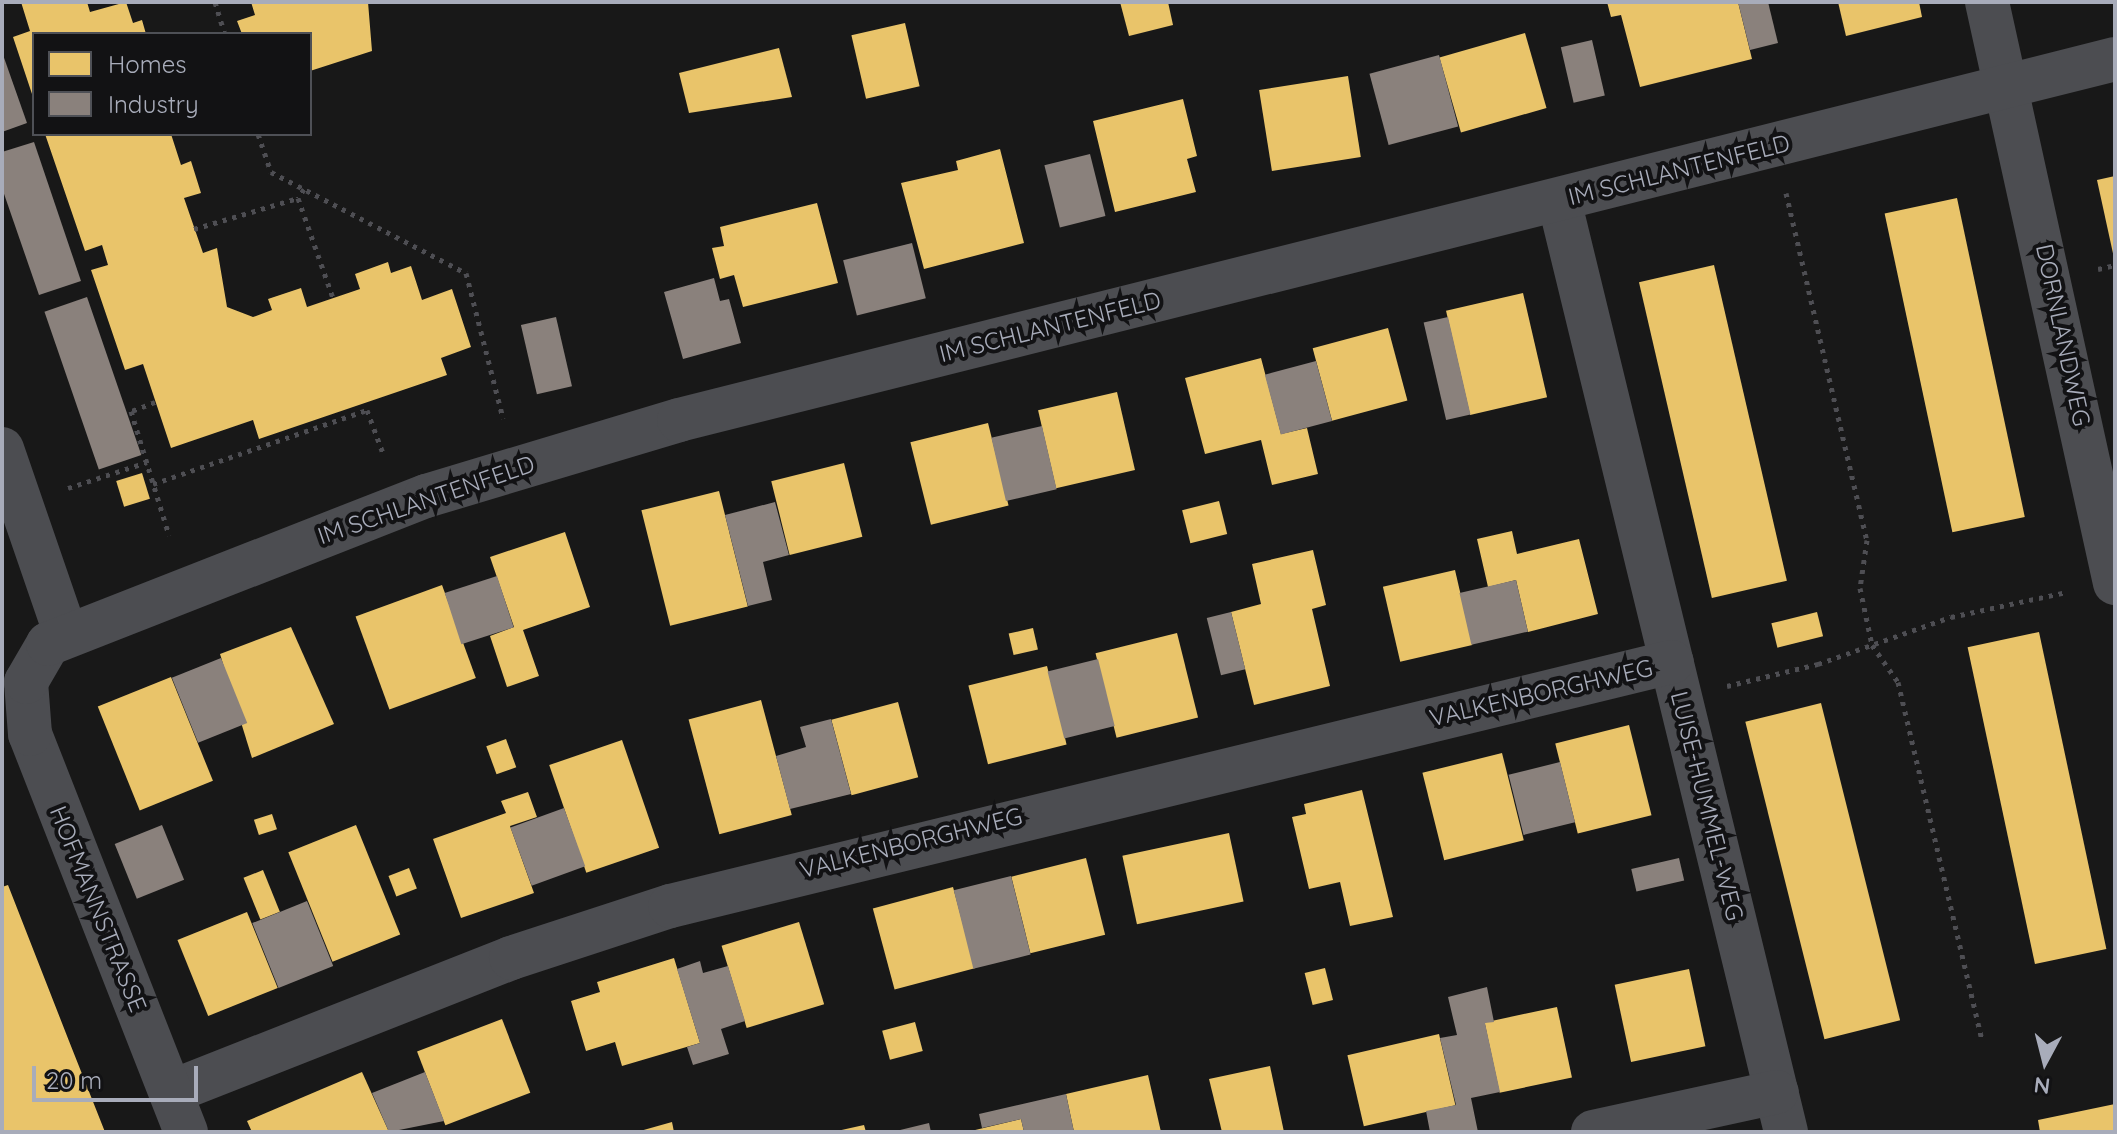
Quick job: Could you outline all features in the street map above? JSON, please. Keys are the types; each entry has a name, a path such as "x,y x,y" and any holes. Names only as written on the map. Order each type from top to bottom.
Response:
{"street":[{"name":"DORNLANDWEG","path":"1987,2 2010,87 2115,583"},
{"name":"IM SCHLANTENFELD","path":"26,682 37,655 66,635 439,492 679,420 2115,59"},
{"name":"LUISE-HUMMEL-WEG","path":"1559,200 1782,1112"},
{"path":"2,449 66,635"},
{"name":"VALKENBORGHWEG","path":"178,1112 511,958 670,906 1676,680"},
{"name":"HOFMANNSTRASSE","path":"26,682 36,752 178,1112"},
{"path":"1593,1132 1782,1112"}],"path":[{"path":"215,2 224,32"},
{"path":"259,136 271,172 466,273 503,418"},
{"path":"1784,185 1867,540 1860,588 1872,645 1898,682 1982,1040"},
{"path":"194,229 298,198 304,189"},
{"path":"298,198 333,298"},
{"path":"155,402 131,411 169,535"},
{"path":"153,484 367,410 384,456"},
{"path":"61,490 147,462"},
{"path":"1676,680 1872,645 1951,617 2073,591"}],"building: Homes":[{"path":"21,2 87,2 90,12 126,2 133,23 142,20 145,32 32,32 32,94 13,37 30,31"},
{"path":"251,2 368,2 372,51 312,70 312,32 241,32 237,21 255,15"},
{"path":"1120,2 1168,2 1173,25 1129,36"},
{"path":"1607,2 1738,2 1752,59 1640,87 1621,15 1611,17"},
{"path":"1838,2 1919,2 1922,17 1846,36"},
{"path":"905,23 920,86 866,99 851,35"},
{"path":"1525,33 1546,108 1461,133 1439,58"},
{"path":"779,48 792,97 689,113 679,73"},
{"path":"1348,76 1361,157 1272,171 1259,90"},
{"path":"1183,99 1197,156 1187,159 1196,192 1115,212 1093,121"},
{"path":"46,136 172,136 181,165 191,161 201,193 184,198 203,253 217,248 227,307 253,317 272,310 268,299 301,288 307,307 360,289 355,274 388,262 391,273 411,266 422,300 452,289 471,347 441,358 447,375 259,439 253,420 171,448 143,364 125,370 91,270 108,265 102,245 85,251"},
{"path":"1000,149 1024,243 924,269 901,183 958,170 956,161"},
{"path":"2115,176 2115,258 2114,258 2097,180"},
{"path":"1957,198 2025,517 1952,532 1885,213"},
{"path":"817,203 838,283 743,307 734,275 720,279 712,248 724,246 720,227"},
{"path":"1714,265 1787,581 1712,598 1639,282"},
{"path":"1523,293 1547,397 1470,415 1446,311"},
{"path":"1388,328 1407,400 1332,421 1313,348"},
{"path":"1261,358 1281,434 1307,428 1318,474 1272,485 1261,440 1205,454 1185,378"},
{"path":"1117,392 1135,470 1056,488 1038,410"},
{"path":"988,423 1009,505 931,525 910,442"},
{"path":"844,463 862,537 790,555 771,481"},
{"path":"142,473 150,499 124,507 116,481"},
{"path":"719,491 748,606 670,626 641,510"},
{"path":"1219,501 1227,534 1190,543 1182,510"},
{"path":"1512,531 1517,554 1579,539 1598,614 1528,632 1516,580 1488,587 1477,539"},
{"path":"565,532 590,607 523,630 539,676 507,687 490,636 514,627 490,557"},
{"path":"1313,550 1326,605 1312,609 1330,686 1254,705 1231,612 1261,604 1252,564"},
{"path":"1455,570 1472,645 1400,662 1383,587"},
{"path":"442,585 476,678 389,709 356,616"},
{"path":"1817,612 1823,636 1777,648 1771,623"},
{"path":"291,627 334,724 252,758 220,654"},
{"path":"1033,628 1038,649 1014,655 1009,634"},
{"path":"2039,632 2106,949 2035,964 1968,647"},
{"path":"1177,633 1198,717 1117,738 1095,653"},
{"path":"1047,666 1067,745 988,764 968,686"},
{"path":"171,677 213,781 140,810 98,707"},
{"path":"761,700 792,815 719,834 689,719"},
{"path":"898,702 918,777 852,795 831,720"},
{"path":"1821,703 1900,1020 1824,1039 1745,722"},
{"path":"1629,725 1651,815 1578,834 1555,743"},
{"path":"506,739 516,767 497,774 486,746"},
{"path":"622,740 659,848 586,873 549,765"},
{"path":"1502,753 1524,840 1444,860 1422,773"},
{"path":"1362,790 1393,917 1350,926 1340,882 1309,889 1292,817 1306,814 1304,804"},
{"path":"528,792 537,817 510,826 534,893 461,918 433,839 506,813 501,801"},
{"path":"272,814 277,829 259,835 254,820"},
{"path":"356,825 400,934 333,962 288,852"},
{"path":"1229,833 1244,901 1137,924 1122,856"},
{"path":"1086,858 1105,935 1030,953 1011,877"},
{"path":"409,868 417,889 396,896 388,876"},
{"path":"263,870 280,912 260,920 244,878"},
{"path":"8,885 105,1132 2,1132 2,887"},
{"path":"953,887 975,968 895,990 873,908"},
{"path":"247,912 278,988 208,1016 177,940"},
{"path":"799,922 824,1004 747,1028 722,946"},
{"path":"674,958 700,1043 622,1066 615,1042 586,1051 571,1001 600,992 597,982"},
{"path":"1325,968 1333,1000 1313,1005 1305,973"},
{"path":"1689,969 1705,1046 1631,1062 1615,985"},
{"path":"1557,1007 1572,1077 1500,1093 1485,1022"},
{"path":"502,1019 530,1093 445,1125 417,1052"},
{"path":"915,1022 923,1051 890,1060 882,1031"},
{"path":"1439,1034 1455,1105 1364,1126 1347,1055"},
{"path":"1270,1066 1284,1132 1222,1132 1209,1079"},
{"path":"362,1072 389,1132 252,1132 247,1121"},
{"path":"1148,1075 1161,1132 1074,1132 1066,1094"},
{"path":"2115,1104 2115,1132 2040,1132 2038,1120"},
{"path":"1021,1119 1024,1132 971,1132 971,1131"},
{"path":"672,1122 674,1132 640,1132 640,1131"},
{"path":"864,1125 866,1132 837,1131"}],"building: Industry":[{"path":"1738,2 1768,2 1778,43 1750,50"},
{"path":"1592,40 1605,96 1574,103 1561,47"},
{"path":"2,52 27,123 2,132"},
{"path":"1439,55 1458,126 1389,145 1369,74"},
{"path":"34,142 81,281 39,295 2,188 2,152"},
{"path":"1090,154 1105,216 1060,227 1044,165"},
{"path":"912,243 926,298 857,315 843,260"},
{"path":"714,278 720,301 729,299 741,343 683,359 664,292"},
{"path":"87,297 141,455 99,470 44,312"},
{"path":"556,317 572,386 537,394 521,325"},
{"path":"1448,317 1470,414 1446,420 1424,323"},
{"path":"1316,361 1332,421 1281,435 1265,375"},
{"path":"1042,426 1057,489 1006,501 991,438"},
{"path":"775,502 789,555 763,562 772,600 748,606 725,515"},
{"path":"497,576 514,627 461,644 445,593"},
{"path":"1516,580 1528,632 1471,645 1459,593"},
{"path":"1231,612 1245,669 1221,675 1207,618"},
{"path":"221,658 247,723 198,743 172,678"},
{"path":"1098,659 1115,726 1064,739 1048,672"},
{"path":"831,719 851,794 790,809 776,756 806,747 800,727"},
{"path":"1560,762 1575,822 1524,835 1509,775"},
{"path":"564,808 585,866 532,886 510,827"},
{"path":"162,825 184,880 137,899 115,844"},
{"path":"1679,858 1684,880 1636,891 1631,869"},
{"path":"1011,876 1031,955 973,969 954,890"},
{"path":"307,901 333,966 279,988 252,923"},
{"path":"700,961 703,973 728,966 745,1021 721,1029 729,1054 693,1065 687,1047 700,1043 677,969"},
{"path":"1487,987 1494,1022 1485,1023 1500,1092 1471,1098 1478,1132 1430,1132 1426,1111 1456,1105 1440,1038 1457,1035 1448,997"},
{"path":"425,1072 444,1121 389,1132 372,1093"},
{"path":"1066,1094 1074,1132 1024,1132 1021,1119 982,1128 979,1114"},
{"path":"929,1123 931,1132 896,1132 896,1131"}]}
